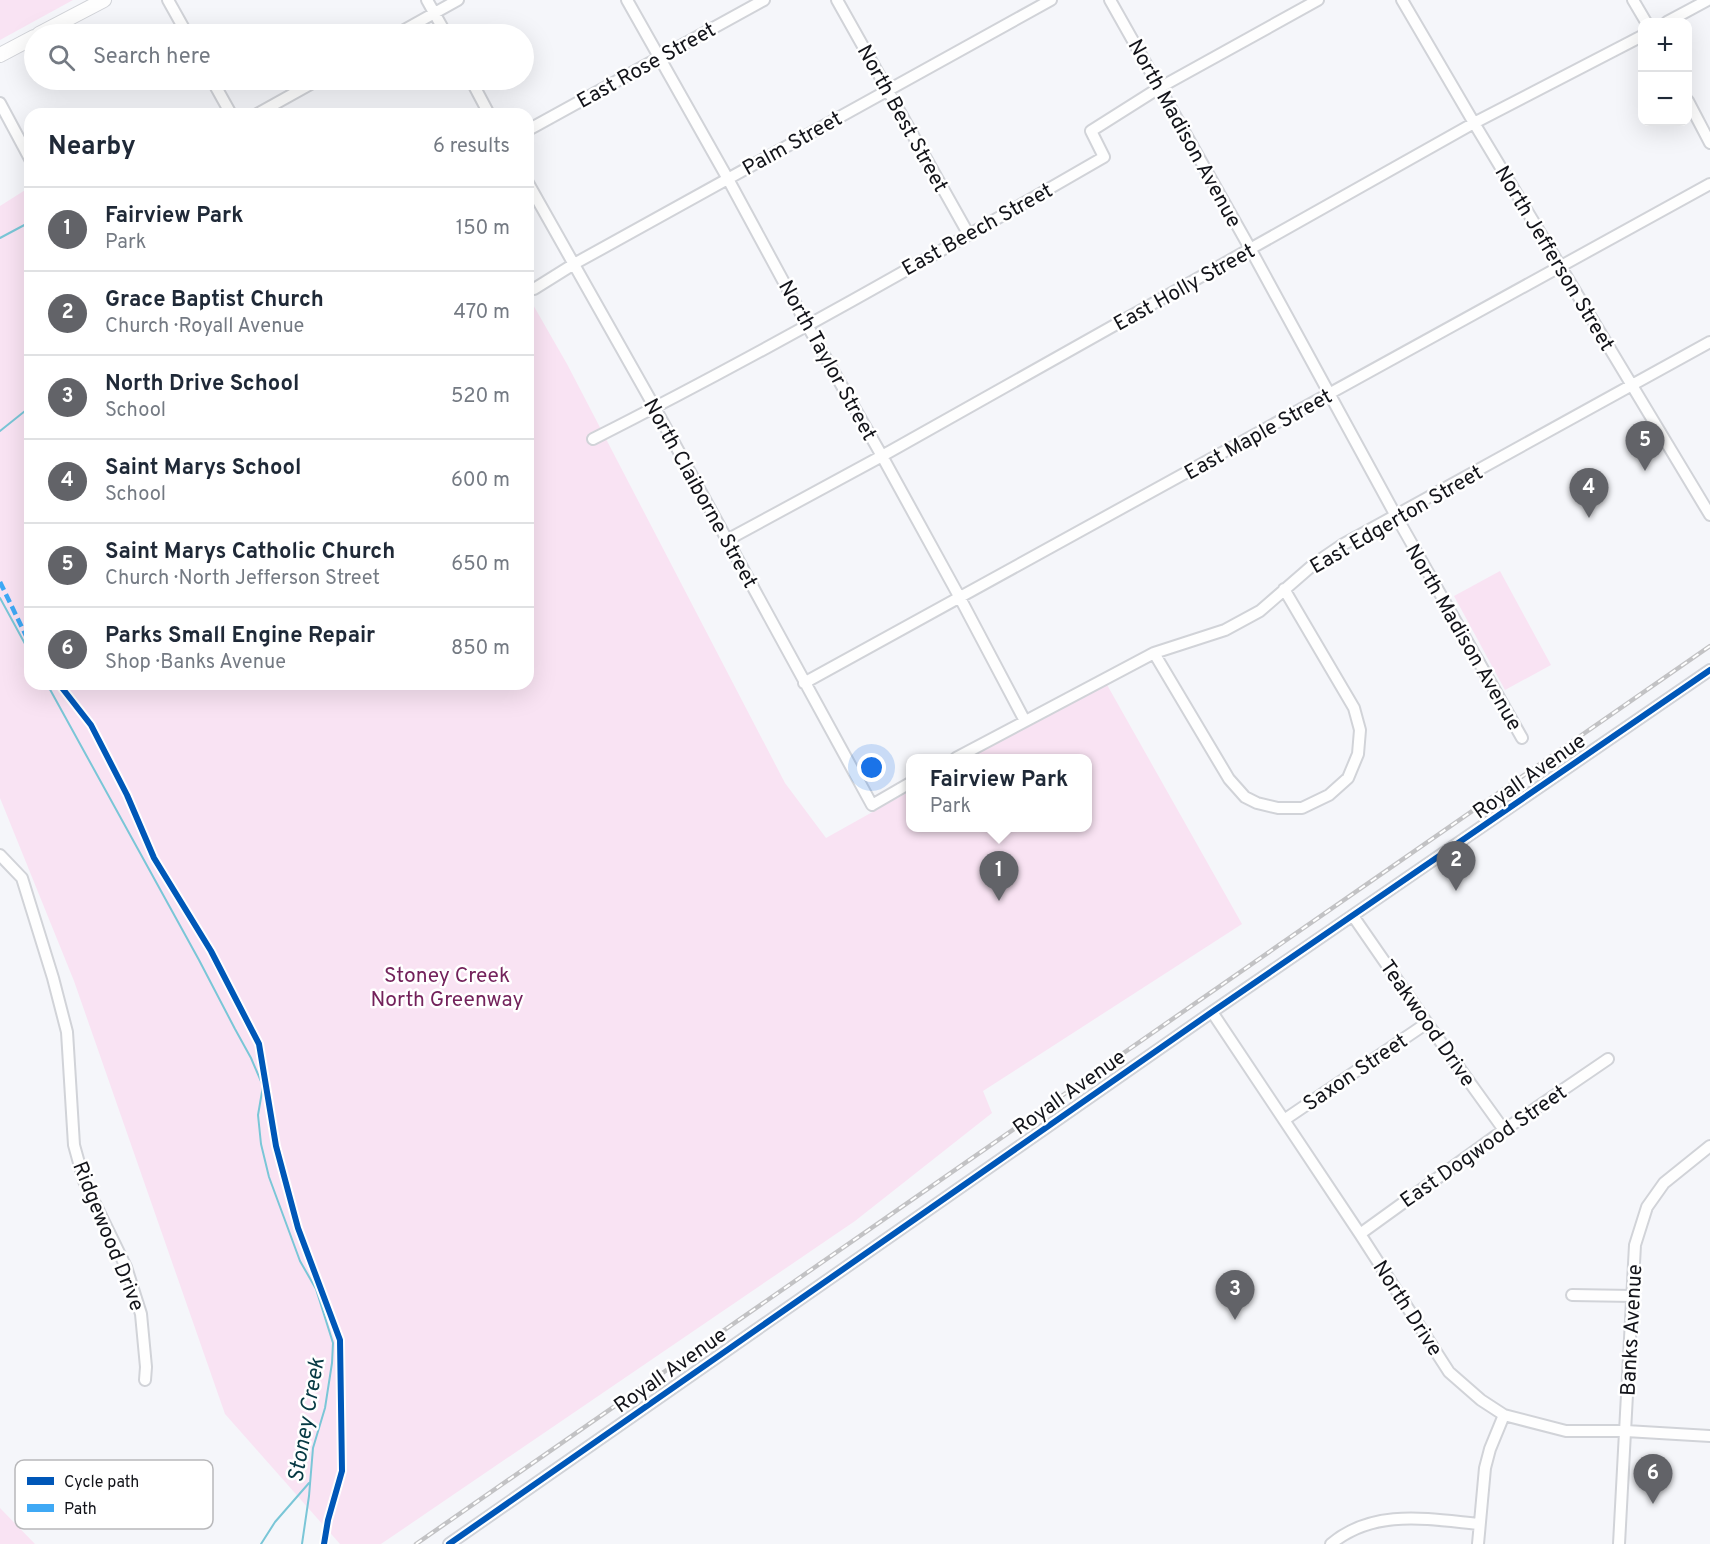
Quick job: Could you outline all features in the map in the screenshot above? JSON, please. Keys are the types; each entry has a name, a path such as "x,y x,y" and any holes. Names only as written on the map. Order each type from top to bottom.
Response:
{"main road":[{"path":"58,24 104,0"},
{"path":"0,55 24,42"}],"street":[{"path":"168,0 181,24"},
{"path":"427,0 440,24"},
{"path":"415,24 458,0"},
{"name":"North Taylor Street","path":"627,0 882,456 1025,721"},
{"name":"East Rose Street","path":"534,127 764,0"},
{"name":"North Best Street","path":"837,0 969,235"},
{"name":"Palm Street","path":"534,289 574,264 1051,0"},
{"name":"North Madison Avenue","path":"1110,0 1251,250 1396,516 1522,738"},
{"name":"East Beech Street","path":"593,439 807,325 1104,157 1091,131 1159,88 1318,0"},
{"name":"North Jefferson Street","path":"1402,0 1632,385 1706,501 1710,515"},
{"path":"1633,0 1644,18"},
{"path":"1674,18 1708,0"},
{"name":"East Holly Street","path":"727,540 882,456 1474,123 1638,38"},
{"path":"218,90 228,108"},
{"path":"269,108 300,90"},
{"path":"476,90 486,108"},
{"path":"0,104 24,148"},
{"path":"1692,109 1710,143"},
{"name":"East Maple Street","path":"804,683 1710,184"},
{"name":"North Claiborne Street","path":"534,194 655,408 872,805 906,785"},
{"name":"East Edgerton Street","path":"965,754 1154,653 1225,630 1260,611 1314,564 1342,545 1710,342"},
{"path":"1154,653 1229,779 1245,797 1257,803 1278,808 1302,808 1329,795 1348,778 1358,754 1360,730 1354,708 1284,589"},
{"name":"Royall Avenue","path":"449,1544 1212,1012 1710,670"},
{"name":"Ridgewood Drive","path":"0,855 22,878 53,978 67,1032 74,1144 84,1181 126,1267 141,1314 145,1380"},
{"name":"Teakwood Drive","path":"1353,916 1504,1130"},
{"name":"North Drive","path":"1212,1012 1449,1372 1481,1400 1504,1415 1566,1431 1626,1431 1710,1436"},
{"name":"Saxon Street","path":"1284,1120 1427,1023"},
{"name":"East Dogwood Street","path":"1360,1234 1504,1130 1608,1059"},
{"name":"Banks Avenue","path":"1619,1544 1635,1245 1647,1207 1664,1183 1710,1146"},
{"path":"1572,1294 1633,1296"},
{"path":"1478,1544 1485,1468 1504,1415"},
{"path":"1331,1544 1359,1527 1386,1520 1414,1517 1479,1524"}],"green space":[{"path":"0,0 73,0 29,24 24,24 24,27 0,40"},
{"name":"Stoney Creek North Greenway","path":"24,191 24,690 534,690 534,306 567,364 785,783 826,838 906,793 906,832 1092,832 1092,754 976,754 1106,683 1242,924 983,1091 992,1113 855,1221 381,1544 340,1544 225,1414 74,981 0,798 0,206"},
{"path":"1500,571 1551,665 1505,690 1454,596"},
{"path":"0,1508 15,1523 15,1529 20,1529 35,1544 0,1544"}],"waterway":[{"path":"0,238 24,225"},
{"path":"0,431 24,412"},
{"name":"Stoney Creek","path":"0,598 24,642"},
{"name":"Stoney Creek","path":"50,690 199,960 251,1058 263,1086 258,1115 261,1144 269,1177 300,1261 316,1289 333,1343 325,1408 313,1448 302,1544"},
{"path":"261,1544 275,1522 309,1483"}],"railway":[{"path":"416,1544 1710,646"}],"marked path":[{"path":"0,582 24,632"}],"cycle path":[{"path":"449,1544 1212,1012 1710,670"},
{"path":"64,690 91,725 127,795 154,858 211,951 259,1044 276,1146 298,1228 340,1340 342,1471 328,1520 324,1544"}],"place":[{"name":"Saint Marys Catholic Church","path":"1645,471"},
{"name":"Saint Marys School","path":"1589,518"},
{"name":"Grace Baptist Church","path":"1456,891"},
{"name":"Fairview Park","path":"999,901"},
{"name":"North Drive School","path":"1235,1320"},
{"name":"Parks Small Engine Repair","path":"1653,1504"}]}
